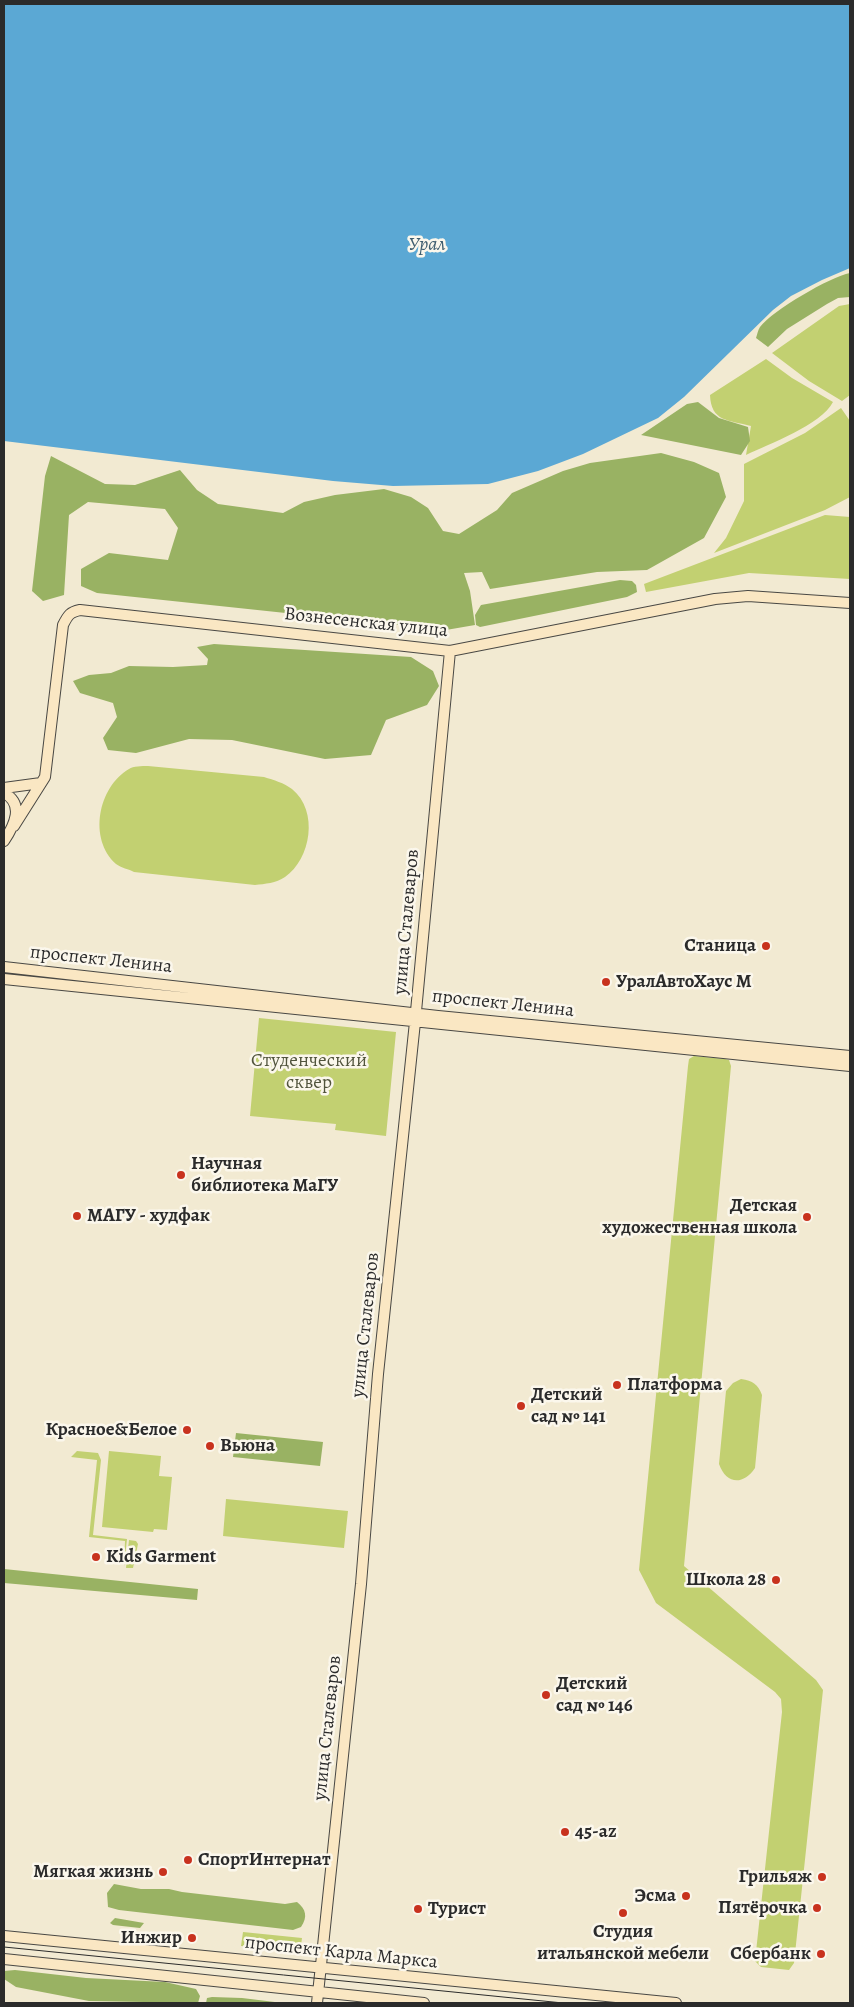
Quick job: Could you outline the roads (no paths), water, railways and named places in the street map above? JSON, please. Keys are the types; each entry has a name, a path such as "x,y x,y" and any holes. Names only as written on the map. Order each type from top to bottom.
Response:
{"main road":[{"name":"Вознесенская улица","path":"43,780 64,625 68,615 72,612 90,611 450,651 724,598 757,596 850,603"},
{"name":"улица Сталеваров","path":"317,2003 361,1584 380,1355 416,1018 450,651"},
{"path":"4,788 43,780"},
{"path":"4,841 43,780"},
{"path":"4,793 10,796 15,804 14,826"},
{"name":"проспект Ленина","path":"4,967 416,1018 850,1066"},
{"name":"проспект Ленина","path":"4,979 850,1056"},
{"name":"проспект Карла Маркса","path":"4,1936 676,2003"},
{"path":"4,1959 424,2003"}],"water":[{"name":"Урал","path":"4,4 850,4 850,268 791,296 773,310 684,397 658,418 583,454 538,471 488,484 393,486 333,481 4,441"}],"tram line":[{"path":"4,1947 563,2003"}],"place":[{"name":"Станица","path":"766,946"},
{"name":"УралАвтоХаус М","path":"606,982"},
{"name":"Научная библиотека МаГУ","path":"181,1175"},
{"name":"МАГУ - худфак","path":"77,1216"},
{"name":"Детская художественная школа","path":"807,1217"},
{"name":"Платформа","path":"617,1385"},
{"name":"Детский сад № 141","path":"521,1406"},
{"name":"Красное&Белое","path":"187,1430"},
{"name":"Вьюна","path":"210,1446"},
{"name":"Kids Garment","path":"96,1557"},
{"name":"Школа 28","path":"776,1580"},
{"name":"Детский сад № 146","path":"546,1695"},
{"name":"45-az","path":"565,1832"},
{"name":"СпортИнтернат","path":"188,1860"},
{"name":"Мягкая жизнь","path":"163,1872"},
{"name":"Грильяж","path":"822,1877"},
{"name":"Эсма","path":"686,1896"},
{"name":"Пятёрочка","path":"817,1908"},
{"name":"Турист","path":"418,1909"},
{"name":"Студия итальянской мебели","path":"623,1913"},
{"name":"Инжир","path":"192,1938"},
{"name":"Сбербанк","path":"821,1954"}],"park label":[{"name":"Студенческий сквер","path":"309,1072"}]}
